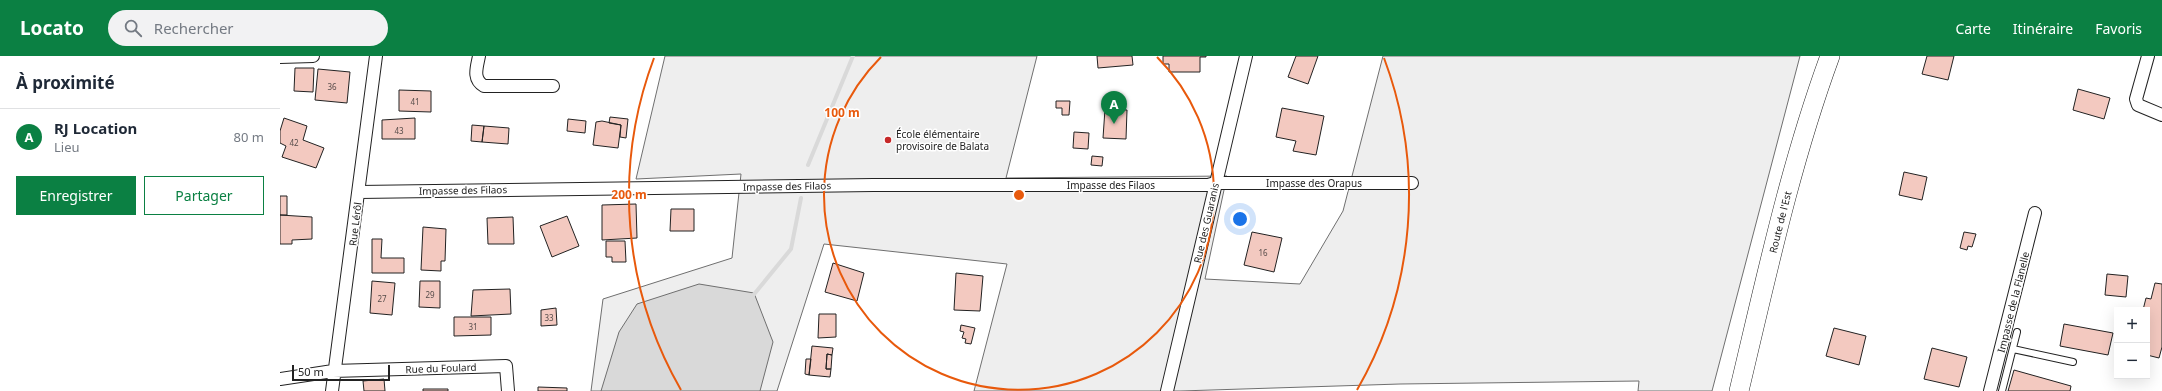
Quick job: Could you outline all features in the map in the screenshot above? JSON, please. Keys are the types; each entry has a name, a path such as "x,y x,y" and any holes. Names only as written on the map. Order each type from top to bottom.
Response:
{"main road":[{"name":"Route de l'Est","path":"1739,391 1789,184 1808,116 1830,56"}],"street":[{"path":"280,57 313,56"},
{"name":"Rue Lérôl","path":"332,391 333,371 337,361 376,56"},
{"path":"479,56 476,75 478,81 484,86 553,86"},
{"name":"Rue des Guaranis","path":"1167,391 1246,56"},
{"path":"2148,56 2136,99 2138,105 2162,115"},
{"name":"Impasse des Filaos","path":"359,192 873,184 1208,185 1215,183"},
{"name":"Impasse des Orapus","path":"1215,183 1412,183"},
{"name":"Impasse de la Flanelle","path":"1990,391 2035,213"},
{"name":"Rue du Foulard","path":"280,379 333,371 506,366 508,391"}],"lane":[{"path":"2002,391 2017,332"},
{"path":"2013,349 2074,362"}],"shaded area":[{"path":"665,56 1037,56 1006,178 1227,176 1205,279 1300,284 1343,211 1383,56 1800,56 1712,391 1638,391 1639,381 1400,384 1180,391 974,391 1007,264 824,244 777,391 591,391 603,299 732,258 741,174 636,179"},
{"path":"699,284 754,293 773,342 760,391 601,391 619,332 637,304"}],"building":[{"path":"1097,56 1132,56 1133,65 1098,68"},
{"path":"1163,56 1206,57 1200,57 1200,72 1169,72 1169,64 1163,64"},
{"path":"1296,56 1318,56 1308,84 1288,77"},
{"path":"1927,56 1954,56 1948,80 1922,74"},
{"path":"295,68 314,68 313,92 294,91"},
{"path":"318,69 350,72 347,103 315,100"},
{"path":"2078,89 2110,98 2104,119 2073,110"},
{"path":"399,90 431,91 431,112 399,111"},
{"path":"1056,101 1070,101 1069,115 1062,115 1062,108 1056,108"},
{"path":"1282,108 1324,116 1316,155 1293,151 1296,141 1276,137"},
{"path":"1105,109 1127,110 1126,139 1103,138"},
{"path":"610,117 628,119 626,138 620,137 621,125 609,123"},
{"path":"284,118 307,126 303,140 324,148 316,168 282,157 286,146 280,143 280,131"},
{"path":"415,118 415,139 382,139 382,120"},
{"path":"568,119 586,121 585,133 567,131"},
{"path":"602,121 621,125 618,148 593,145 596,122"},
{"path":"472,125 484,126 482,142 471,141"},
{"path":"484,126 509,128 508,144 482,142"},
{"path":"1074,132 1089,133 1088,149 1073,148"},
{"path":"1092,156 1103,157 1102,166 1091,165"},
{"path":"1904,172 1927,177 1922,200 1899,195"},
{"path":"280,196 287,196 287,215 280,215"},
{"path":"636,204 637,238 602,240 602,205"},
{"path":"671,209 694,209 694,231 670,231"},
{"path":"280,215 312,217 312,239 292,240 292,244 280,244"},
{"path":"567,216 579,246 552,257 540,226"},
{"path":"513,217 514,244 488,244 487,218"},
{"path":"423,227 446,229 445,261 441,261 441,271 421,270"},
{"path":"1252,232 1282,238 1274,272 1244,265"},
{"path":"1964,232 1976,234 1972,247 1968,246 1967,250 1960,248"},
{"path":"372,239 382,239 381,258 404,258 404,273 372,273"},
{"path":"606,241 625,241 626,262 612,262 612,257 606,257"},
{"path":"833,263 864,273 857,301 825,292"},
{"path":"956,273 983,276 980,311 954,310"},
{"path":"2107,274 2128,276 2126,297 2105,295"},
{"path":"372,281 395,283 392,315 370,313"},
{"path":"420,281 440,281 440,308 419,307"},
{"path":"2155,283 2162,284 2162,347 2159,358 2150,356 2150,307 2144,307 2146,298 2151,299"},
{"path":"510,289 511,314 471,316 473,290"},
{"path":"556,308 557,325 541,326 541,310"},
{"path":"819,314 836,314 836,337 818,338"},
{"path":"454,317 491,317 491,335 454,336"},
{"path":"2064,324 2113,333 2108,355 2060,346"},
{"path":"961,325 975,328 971,344 965,343 966,339 962,338 964,332 960,331"},
{"path":"1834,328 1866,336 1859,365 1826,356"},
{"path":"812,346 833,348 832,355 827,354 826,369 831,369 830,377 809,375"},
{"path":"1932,348 1967,357 1959,387 1924,379"},
{"path":"827,354 832,355 831,369 826,369"},
{"path":"806,359 811,359 809,375 805,374"},
{"path":"2014,370 2071,386 2070,391 2008,391"},
{"path":"384,379 385,391 364,391 363,381"},
{"path":"538,387 567,388 567,391 538,391"},
{"path":"423,389 448,389 448,391 423,391"}],"waterway":[{"path":"808,165 853,56"},
{"path":"751,298 791,249 801,198"}],"place":[{"name":"RJ Location","path":"1114,124"},
{"name":"École élémentaire provisoire de Balata","path":"888,140"}]}
